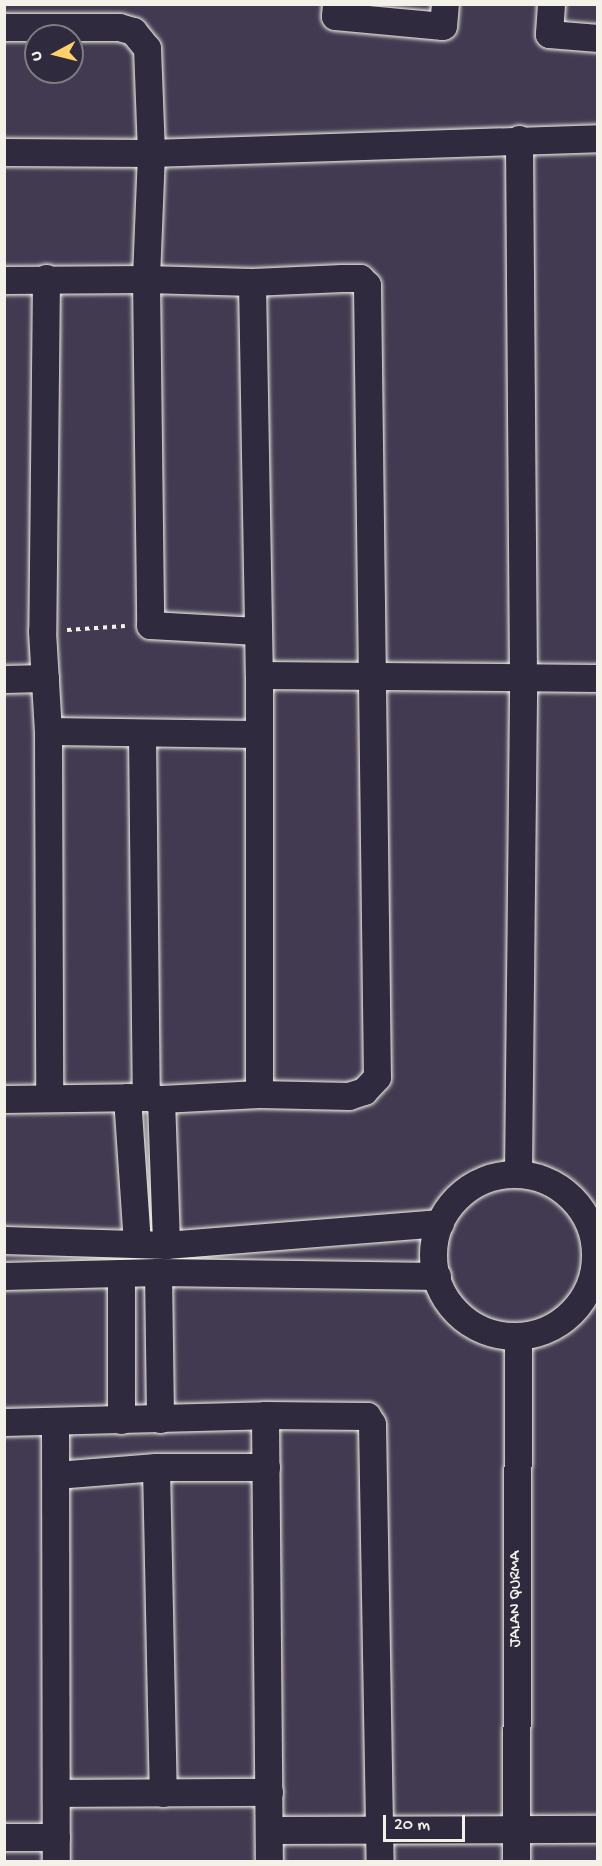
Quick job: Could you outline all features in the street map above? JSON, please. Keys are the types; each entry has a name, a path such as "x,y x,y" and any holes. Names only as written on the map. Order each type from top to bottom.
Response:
{"street":[{"path":"336,4 335,16 443,26 445,4"},
{"path":"551,4 549,34 597,38"},
{"path":"4,27 119,27 133,31 147,48 151,153 146,279 150,625 257,631"},
{"path":"4,152 151,153 597,138"},
{"path":"518,1174 522,677 519,139"},
{"path":"4,280 146,279 252,282 360,278 367,285 370,678 377,1077 364,1091 349,1096 259,1094 4,1099"},
{"path":"46,279 42,631 48,731 49,1098"},
{"path":"252,282 259,675 259,1094"},
{"path":"259,675 370,678 597,678"},
{"path":"4,679 45,678"},
{"path":"48,731 259,734"},
{"path":"137,1244 145,1098 142,733"},
{"path":"145,1098 166,1245"},
{"path":"518,1174 550,1183 565,1192 586,1218 595,1234 596,1270 580,1303 552,1327 536,1334 500,1335 467,1321 443,1293 437,1276 434,1249 440,1223 450,1206 463,1192 480,1182 498,1176 518,1174"},
{"path":"4,1240 166,1245 440,1223"},
{"path":"4,1276 159,1272 437,1276"},
{"path":"159,1272 160,1419"},
{"path":"120,1273 121,1420"},
{"name":"JALAN QURMA","path":"516,1862 518,1336"},
{"path":"4,1422 265,1415 355,1414 367,1416 372,1424 380,1862"},
{"path":"265,1415 269,1862"},
{"path":"4,1837 56,1849 55,1421"},
{"path":"56,1475 156,1467 266,1467"},
{"path":"156,1467 163,1793"},
{"path":"57,1793 268,1792"},
{"path":"269,1830 597,1829"}],"path":[{"path":"42,631 150,625"}]}
